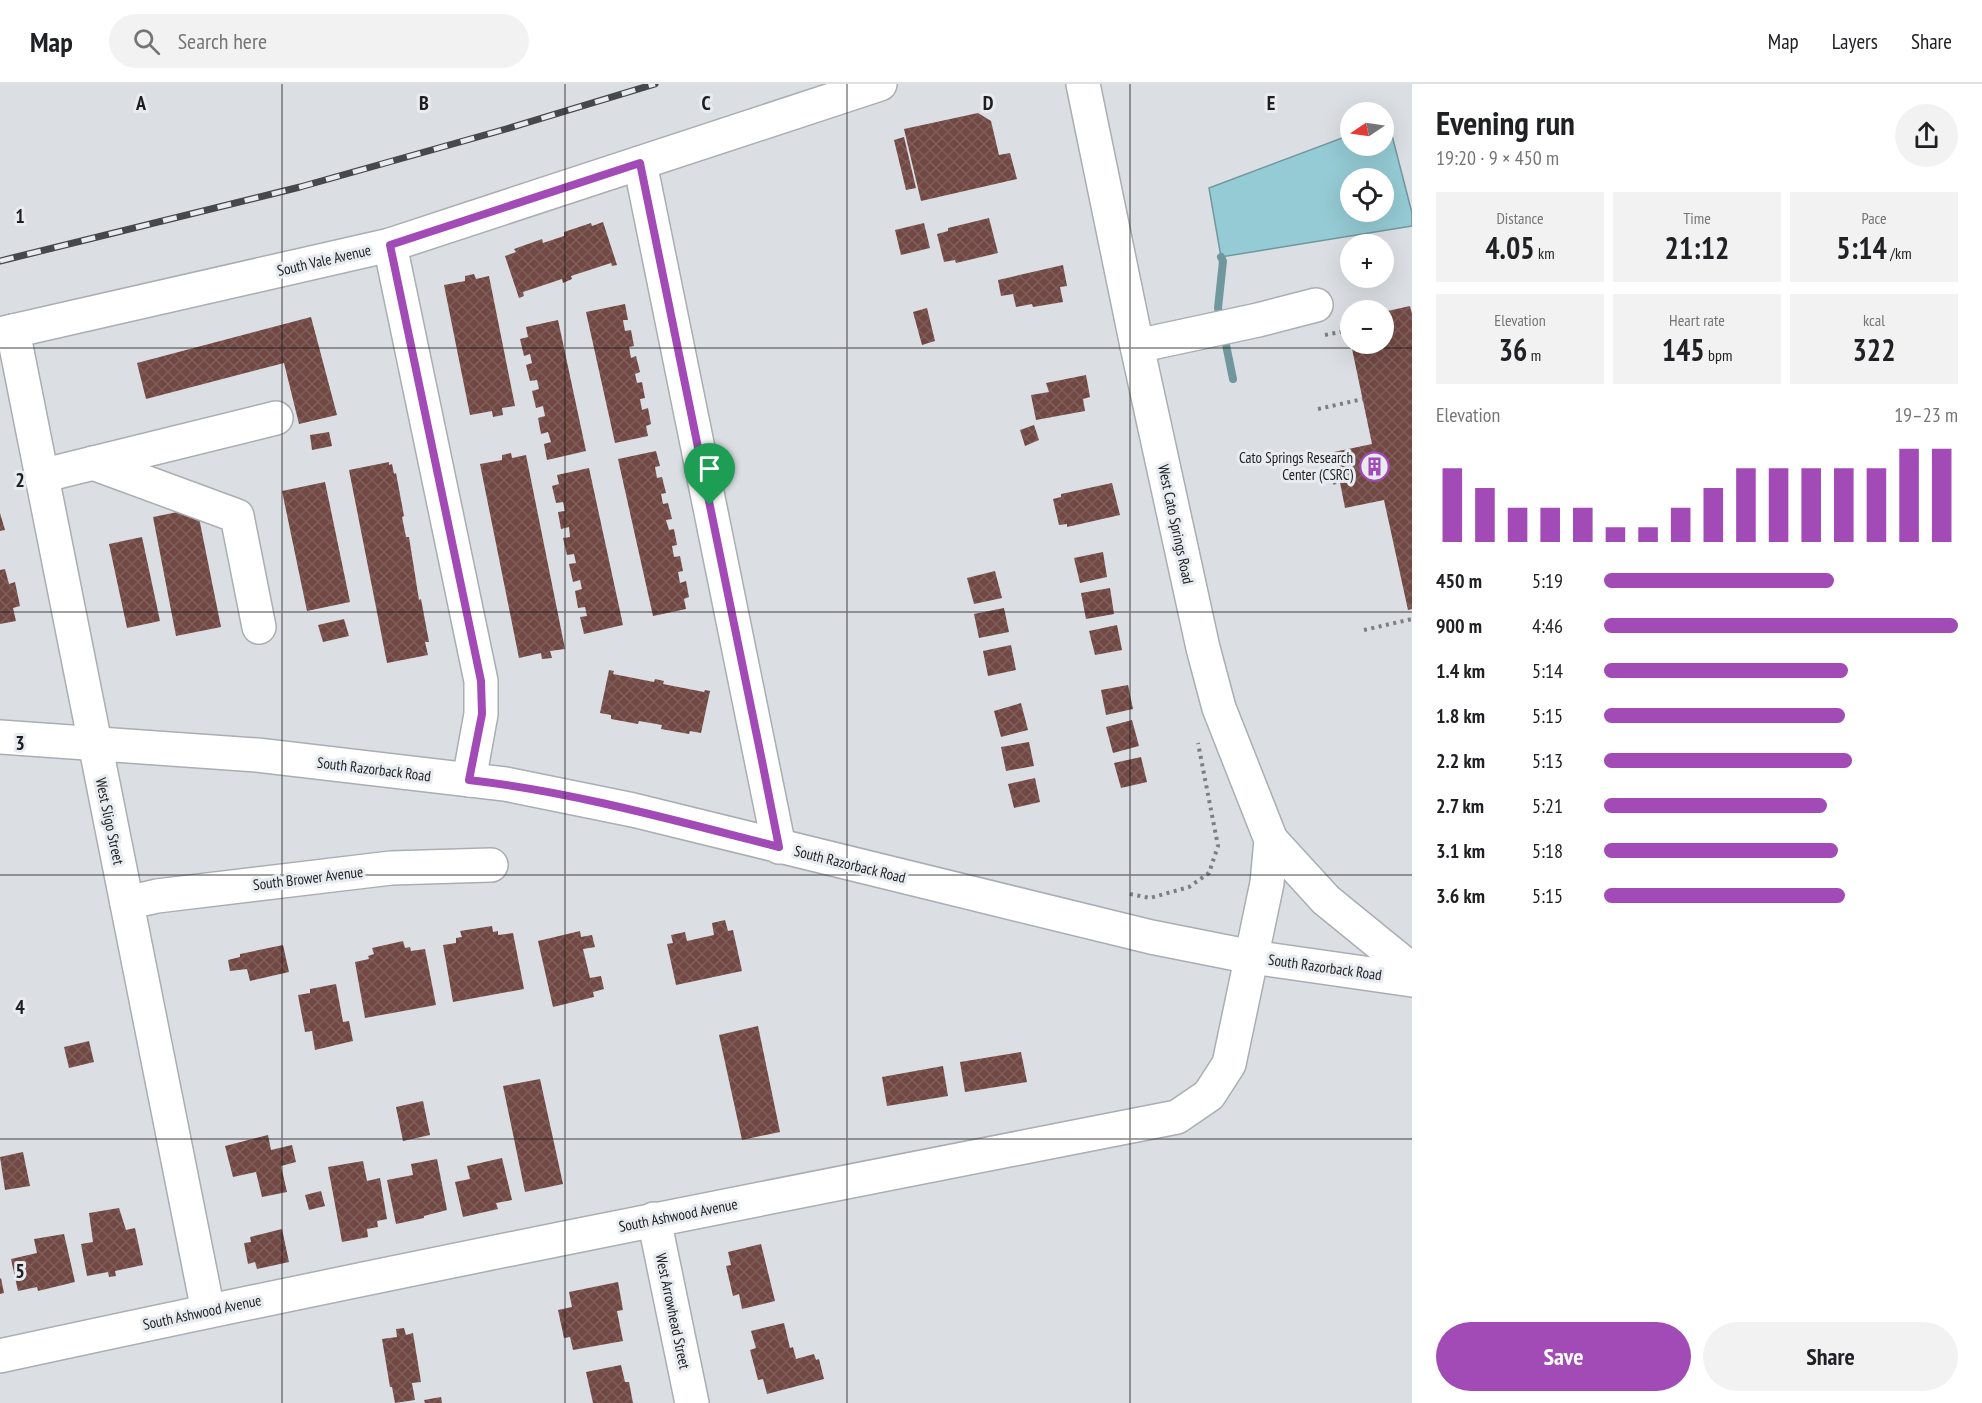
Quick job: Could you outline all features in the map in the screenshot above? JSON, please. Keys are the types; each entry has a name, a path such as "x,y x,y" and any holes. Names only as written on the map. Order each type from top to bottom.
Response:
{"street":[{"name":"South Vale Avenue","path":"6,332 390,245 880,84"},
{"name":"West Cato Springs Road","path":"1083,84 1203,648 1219,708 1271,840 1267,883 1252,957"},
{"path":"640,163 779,847"},
{"path":"390,245 481,681 482,714 469,780"},
{"path":"1137,346 1317,305"},
{"name":"West Sligo Street","path":"6,332 41,476 208,1311"},
{"path":"41,476 276,418"},
{"path":"93,463 237,516 259,627"},
{"name":"South Razorback Road","path":"0,737 257,755 506,784 633,810 1079,921 1252,957 1412,980"},
{"path":"1271,840 1326,900 1412,970"},
{"name":"South Brower Avenue","path":"127,903 157,896 391,868 491,865"},
{"name":"South Ashwood Avenue","path":"0,1356 654,1219 1177,1118 1209,1095 1228,1064 1252,957"},
{"name":"West Arrowhead Street","path":"654,1219 692,1403"}],"path":[{"path":"1318,409 1363,399"},
{"path":"1334,483 1340,481"},
{"path":"1364,630 1412,619"}],"water":[{"path":"1340,139 1340,156 1394,156 1394,143 1412,213 1412,226 1363,234 1340,234 1340,238 1221,257 1209,188"}],"building":[{"path":"978,113 991,121 999,155 1010,153 1017,179 921,201 904,129"},
{"path":"904,137 916,188 906,190 894,140"},
{"path":"989,218 998,253 956,263 955,260 944,262 937,234 948,231 948,228"},
{"path":"603,222 617,265 612,266 611,263 571,276 572,279 563,283 562,279 523,292 524,296 519,298 505,256 516,252 514,249 542,239 543,243 564,236 564,232 591,223 592,226"},
{"path":"924,223 930,248 901,255 895,230"},
{"path":"1063,265 1067,286 1060,287 1063,302 1016,307 1013,294 1001,296 998,280"},
{"path":"474,274 476,279 489,276 515,406 502,408 503,415 493,417 492,411 470,415 444,285 465,281 465,276"},
{"path":"625,304 628,320 623,320 625,331 631,330 634,346 629,347 631,358 636,356 640,372 635,374 637,383 642,382 645,398 640,399 642,410 648,408 651,424 646,426 648,436 615,443 586,312"},
{"name":"Cato Springs Research Center (CSRC)","path":"1410,306 1412,314 1412,609 1408,610 1384,500 1345,508 1334,452 1372,444 1353,354 1394,354 1394,310"},
{"path":"927,308 935,341 922,345 913,312"},
{"path":"311,317 337,415 299,424 284,363 146,399 137,363"},
{"path":"558,320 586,451 547,460 544,444 551,442 548,432 541,434 538,418 545,416 543,406 536,408 532,391 539,389 537,380 530,381 526,365 532,363 530,354 524,356 520,339 528,337 526,327"},
{"path":"1086,375 1090,397 1083,399 1085,411 1036,420 1031,395 1049,392 1046,383"},
{"path":"1034,425 1039,440 1025,446 1020,430"},
{"path":"329,432 332,446 312,450 310,435"},
{"path":"656,451 660,466 655,467 657,478 662,477 666,493 661,494 663,504 668,503 672,519 666,520 669,530 674,529 677,545 672,546 674,557 680,556 683,571 678,572 680,583 686,581 689,597 684,599 686,609 653,616 618,459"},
{"path":"511,453 512,458 526,455 565,649 550,651 552,658 542,659 541,653 519,658 480,464 502,460 502,455"},
{"path":"389,462 389,465 392,464 394,474 396,473 404,516 402,517 406,537 409,537 419,600 421,599 429,642 425,642 428,655 387,663 349,470"},
{"path":"589,468 623,625 584,634 580,617 587,616 585,607 578,608 575,591 582,589 580,580 573,582 569,564 576,563 574,554 567,555 563,538 570,537 569,527 561,529 558,512 565,511 563,502 556,503 552,486 559,484 557,475"},
{"path":"325,482 350,602 307,611 282,491"},
{"path":"1112,483 1120,515 1067,527 1067,524 1059,525 1053,499 1061,497 1061,494"},
{"path":"197,508 221,627 176,636 153,517"},
{"path":"0,513 5,530 0,531"},
{"path":"142,537 160,621 127,628 109,544"},
{"path":"1103,552 1107,577 1080,583 1074,558"},
{"path":"5,569 9,584 15,582 20,606 13,608 16,621 0,624 0,570"},
{"path":"995,571 1002,598 974,604 967,578"},
{"path":"1110,588 1114,614 1086,619 1081,593"},
{"path":"1004,608 1009,632 979,638 974,614"},
{"path":"344,619 349,636 323,642 318,625"},
{"path":"1117,625 1122,650 1095,655 1089,631"},
{"path":"1011,645 1016,670 988,676 983,651"},
{"path":"609,670 614,671 613,674 654,682 655,679 664,681 663,684 704,692 705,690 710,691 701,733 690,731 689,734 661,729 662,725 639,721 638,724 611,719 611,715 600,713"},
{"path":"1128,685 1133,709 1106,715 1101,690"},
{"path":"1021,703 1028,730 1001,737 994,711"},
{"path":"1132,720 1139,746 1113,753 1106,727"},
{"path":"1029,742 1034,766 1006,771 1001,747"},
{"path":"1141,757 1147,782 1121,788 1114,763"},
{"path":"1035,778 1040,802 1014,808 1008,784"},
{"path":"725,920 728,931 733,930 742,971 676,985 667,944 673,943 671,935 685,932 687,941 714,935 712,923"},
{"path":"492,926 493,932 498,931 498,935 513,933 524,989 453,1002 443,945 456,943 456,938 462,937 460,931"},
{"path":"580,931 581,937 592,935 595,947 583,949 590,978 601,976 604,989 593,992 594,997 553,1007 538,941"},
{"path":"403,941 405,948 410,947 411,951 425,949 436,1005 365,1018 355,962 369,959 368,956 374,954 372,948"},
{"path":"283,945 289,972 250,981 247,969 230,971 228,960 240,957 240,954"},
{"path":"336,984 343,1022 349,1021 353,1041 315,1050 312,1031 305,1032 298,995 310,993 310,989"},
{"path":"758,1026 780,1132 742,1140 719,1035"},
{"path":"89,1041 94,1062 69,1068 64,1047"},
{"path":"1021,1052 1027,1082 965,1092 960,1062"},
{"path":"943,1066 948,1096 887,1106 882,1077"},
{"path":"540,1079 563,1184 525,1192 503,1086"},
{"path":"423,1101 430,1135 403,1141 396,1107"},
{"path":"268,1135 271,1150 292,1145 296,1162 281,1166 287,1192 262,1197 256,1172 233,1177 225,1146"},
{"path":"23,1152 30,1186 5,1190 0,1157"},
{"path":"502,1158 512,1200 496,1203 498,1209 463,1217 455,1182 470,1179 467,1166"},
{"path":"437,1159 447,1210 396,1224 387,1180 413,1175 411,1164"},
{"path":"363,1161 367,1181 380,1178 387,1219 377,1221 378,1227 367,1229 368,1237 342,1242 328,1167"},
{"path":"321,1191 325,1206 309,1210 305,1195"},
{"path":"119,1208 126,1230 135,1228 143,1265 115,1271 116,1276 109,1277 108,1272 87,1276 81,1244 93,1242 89,1213"},
{"path":"282,1229 289,1262 257,1269 255,1262 248,1264 244,1243 251,1242 250,1237"},
{"path":"64,1234 75,1282 38,1291 37,1287 18,1291 11,1259 37,1253 34,1239"},
{"path":"761,1244 775,1301 742,1309 739,1294 733,1296 726,1266 731,1265 728,1252"},
{"path":"0,1279 4,1293 0,1294"},
{"path":"618,1282 623,1310 617,1311 623,1341 573,1350 570,1337 564,1338 558,1310 572,1307 569,1292"},
{"path":"784,1323 790,1348 793,1347 796,1359 814,1354 816,1360 819,1359 824,1379 767,1394 763,1379 758,1380 750,1350 756,1348 751,1331"},
{"path":"404,1328 406,1335 413,1333 421,1382 412,1383 415,1400 395,1403 382,1339 397,1337 396,1329"},
{"path":"621,1365 625,1382 629,1382 633,1403 593,1403 586,1372"},
{"path":"441,1397 442,1403 425,1403 424,1400"}],"waterway":[{"path":"1221,257 1223,261 1218,308 1221,322"},
{"path":"1224,335 1233,379"}],"railway":[{"path":"0,261 300,187 655,84"}],"place":[{"name":"Cato Springs Research Center (CSRC)","path":"1374,466"}],"route":[{"path":"640,163 710,505 779,847 633,810 506,784 469,780 482,714 481,681 390,245 640,163"}]}
